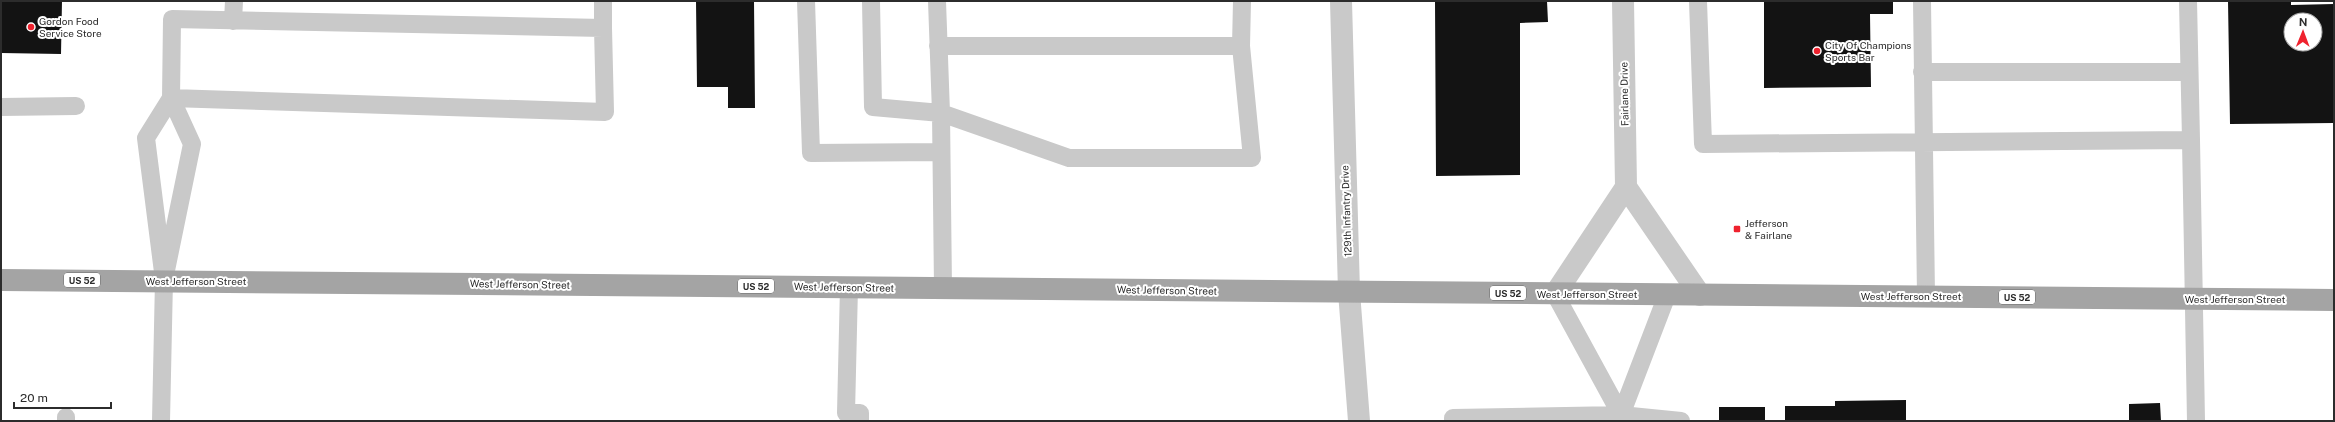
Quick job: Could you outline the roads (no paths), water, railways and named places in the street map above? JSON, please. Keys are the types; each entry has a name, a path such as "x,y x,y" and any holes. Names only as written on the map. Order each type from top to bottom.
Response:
{"main road":[{"name":"West Jefferson Street","path":"1,280 164,280 2334,300"}],"street":[{"name":"129th Infantry Drive","path":"1341,1 1348,292 1359,421"},
{"name":"Fairlane Drive","path":"1623,1 1626,187"},
{"path":"1555,294 1626,187 1700,295"}],"lane":[{"path":"234,1 234,21"},
{"path":"171,98 605,112 603,1"},
{"path":"806,1 811,153 942,152"},
{"path":"871,1 873,107 941,113 1069,158 1252,158 1241,46 1242,1"},
{"path":"937,1 942,152 943,288"},
{"path":"1698,1 1703,144 2191,140"},
{"path":"1922,1 1926,296"},
{"path":"2188,1 2195,299 2196,421"},
{"path":"164,280 192,144 171,98 172,20 603,28"},
{"path":"938,46 1241,46"},
{"path":"1922,72 2189,72"},
{"path":"161,421 164,280 146,138 171,98"},
{"path":"1,107 76,106"},
{"path":"849,287 846,413 860,413 860,421"},
{"path":"1555,294 1621,415"},
{"path":"1621,415 1667,295"},
{"path":"1453,421 1453,418 1621,415 1681,421"}],"place":[{"name":"Gordon Food Service Store","path":"31,27"},
{"name":"City Of Champions Sports Bar","path":"1817,51"},
{"name":"Jefferson & Fairlane","path":"1737,229"}]}
